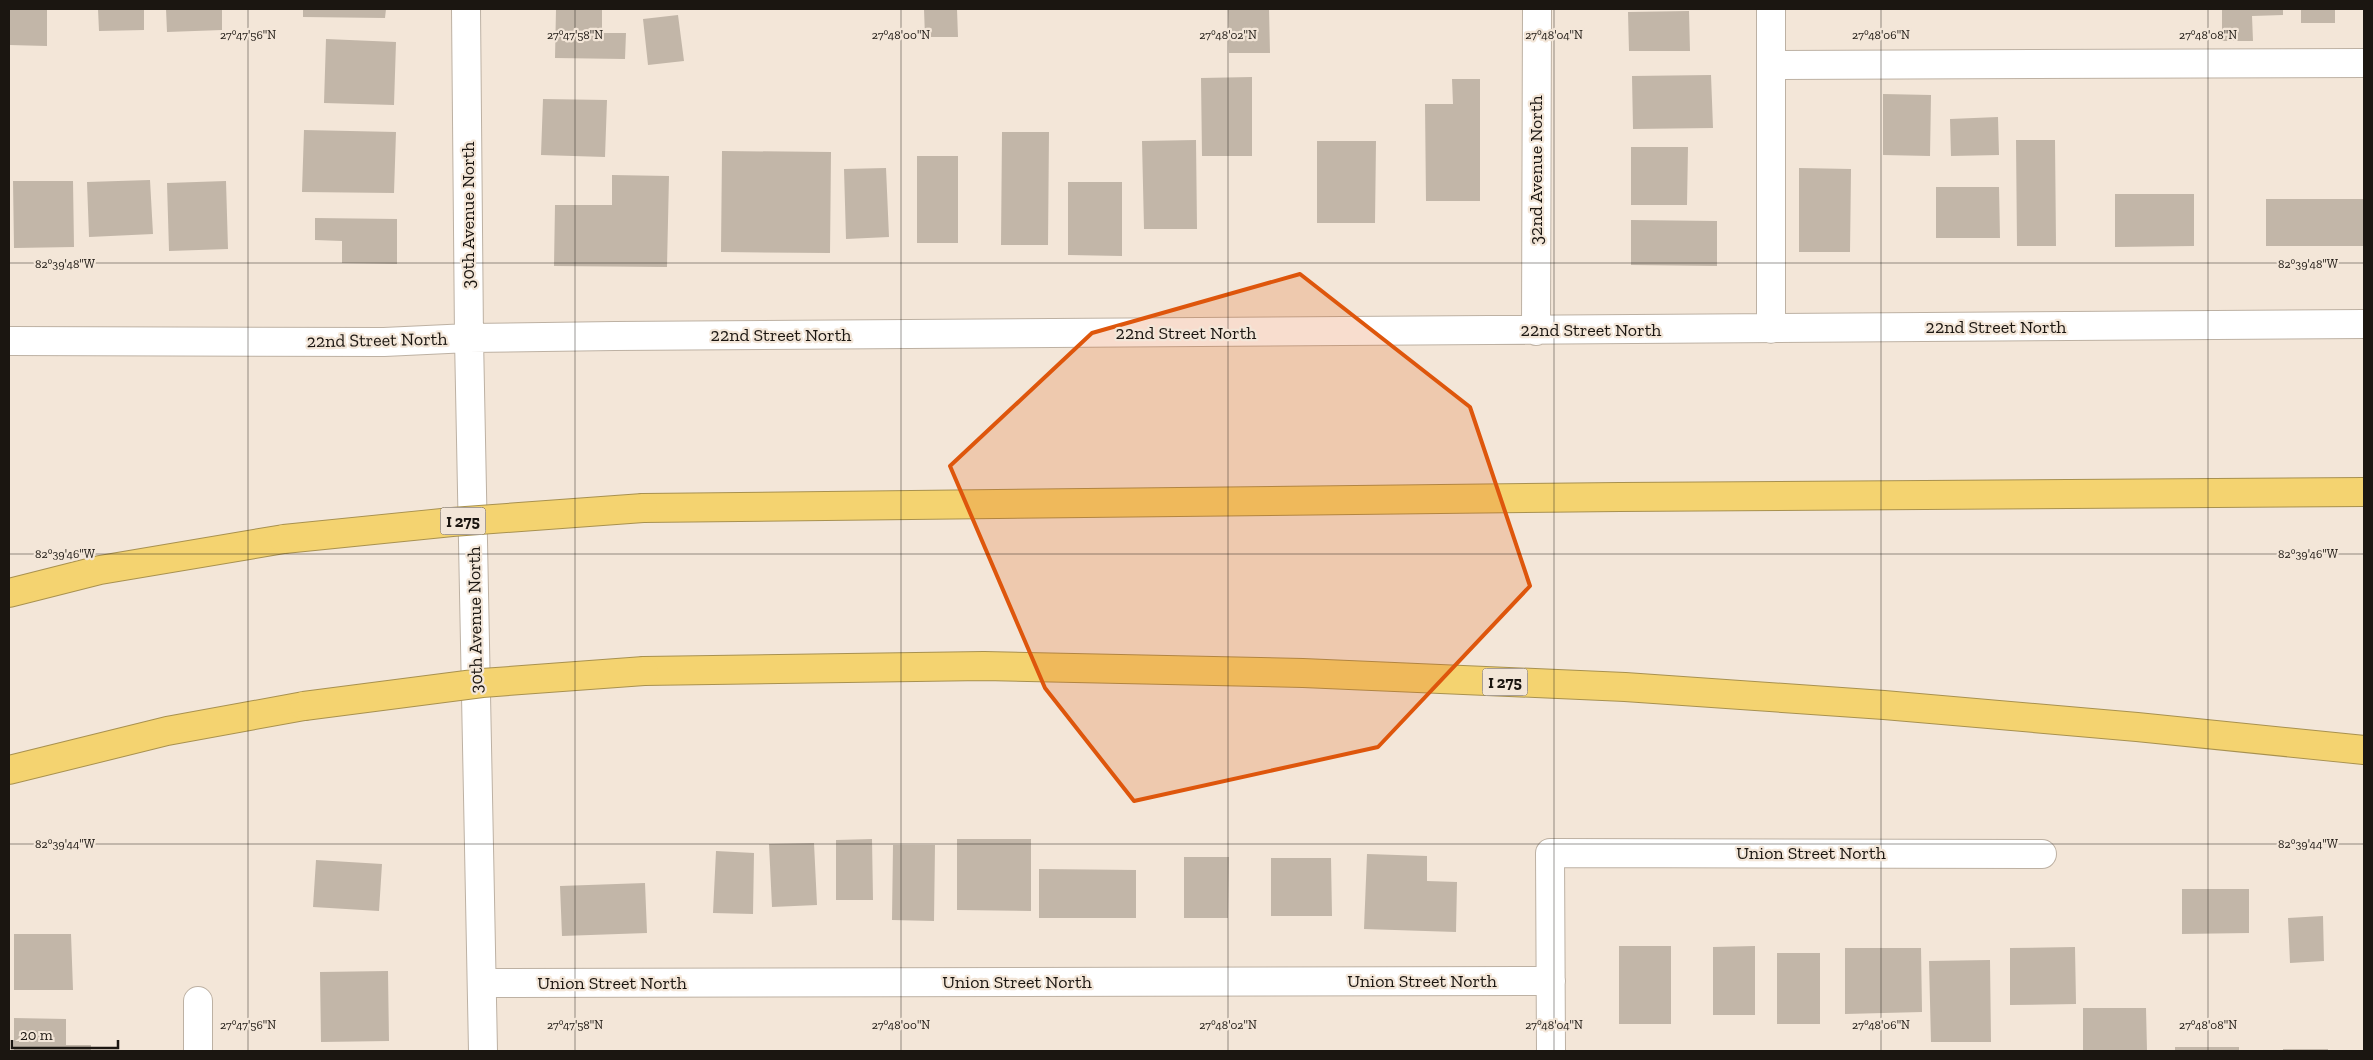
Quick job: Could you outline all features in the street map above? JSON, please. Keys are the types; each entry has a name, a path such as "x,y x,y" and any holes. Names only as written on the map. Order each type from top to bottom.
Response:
{"highway":[{"name":"I 275","path":"9,593 100,570 284,540 452,522 643,508 1630,496 2364,492"},
{"name":"I 275","path":"9,770 167,731 304,706 482,683 644,671 994,667 1303,673 1615,686 1903,706 2364,750"}],"street":[{"name":"30th Avenue North","path":"466,9 469,338 483,1051"},
{"name":"32nd Avenue North","path":"1536,331 1537,9"},
{"path":"1771,9 1771,329"},
{"path":"1771,65 2364,63"},
{"name":"22nd Street North","path":"9,341 384,342 469,338 2364,324"},
{"name":"Union Street North","path":"482,983 1551,981 1550,853 2042,854"},
{"path":"1551,981 1551,1051"},
{"path":"198,1002 198,1051"}],"highlighted area":[{"path":"1300,274 1470,407 1530,586 1378,747 1134,801 1045,688 950,466 1092,333"}],"building":[{"path":"9,9 47,9 47,46 9,45"},
{"path":"98,9 144,9 144,30 99,31"},
{"path":"166,9 222,9 222,30 167,32"},
{"path":"303,9 386,9 385,18 303,17"},
{"path":"556,9 602,9 602,33 626,33 625,59 555,58"},
{"path":"924,9 957,9 958,37 925,37"},
{"path":"1228,9 1269,9 1270,53 1229,53"},
{"path":"2222,9 2283,9 2283,15 2252,16 2253,41 2222,41"},
{"path":"2301,9 2335,9 2335,23 2301,23"},
{"path":"1689,11 1690,51 1629,51 1628,12"},
{"path":"678,15 684,61 648,65 643,19"},
{"path":"326,39 396,42 394,105 324,103"},
{"path":"1711,75 1713,128 1633,129 1632,76"},
{"path":"1252,77 1252,156 1202,156 1201,78"},
{"path":"1452,79 1480,79 1480,201 1426,201 1425,104 1453,104"},
{"path":"1883,94 1931,95 1930,156 1883,155"},
{"path":"543,99 607,100 605,157 541,155"},
{"path":"1998,117 1999,155 1951,156 1950,119"},
{"path":"304,130 396,132 394,193 302,192"},
{"path":"1002,132 1049,132 1048,245 1001,245"},
{"path":"1196,140 1197,229 1144,229 1142,141"},
{"path":"2016,140 2055,140 2056,246 2017,246"},
{"path":"1317,141 1376,141 1375,223 1317,223"},
{"path":"1631,147 1688,147 1687,205 1631,205"},
{"path":"722,151 831,152 830,253 721,252"},
{"path":"917,156 958,156 958,243 917,243"},
{"path":"886,168 889,237 846,239 844,169"},
{"path":"1799,168 1851,169 1850,252 1799,252"},
{"path":"612,175 669,176 667,267 554,266 555,205 612,205"},
{"path":"150,180 153,234 89,237 87,182"},
{"path":"13,181 73,181 74,247 14,248"},
{"path":"226,181 228,249 169,251 167,183"},
{"path":"1068,182 1122,182 1122,256 1068,255"},
{"path":"1936,187 1999,187 2000,238 1936,238"},
{"path":"2115,194 2194,194 2194,246 2115,247"},
{"path":"2266,199 2363,199 2363,246 2266,246"},
{"path":"315,218 397,219 397,264 342,263 342,241 315,240"},
{"path":"1631,220 1717,221 1717,266 1631,265"},
{"path":"872,839 873,900 836,900 836,840"},
{"path":"957,839 1031,839 1031,911 957,910"},
{"path":"814,843 817,905 772,907 769,844"},
{"path":"893,845 935,845 934,921 892,920"},
{"path":"716,851 754,853 753,914 713,913"},
{"path":"1367,854 1427,856 1427,881 1457,882 1456,932 1364,929"},
{"path":"1184,857 1229,857 1228,918 1184,918"},
{"path":"1271,858 1331,858 1332,916 1271,916"},
{"path":"316,860 382,864 379,911 313,907"},
{"path":"1039,869 1136,870 1136,918 1039,918"},
{"path":"645,883 647,933 562,936 560,886"},
{"path":"2182,889 2249,889 2249,933 2182,934"},
{"path":"2323,916 2324,961 2290,963 2288,918"},
{"path":"14,934 71,934 73,990 14,990"},
{"path":"1619,946 1671,946 1671,1024 1619,1024"},
{"path":"1755,946 1755,1015 1713,1015 1713,947"},
{"path":"2075,947 2076,1004 2010,1005 2010,948"},
{"path":"1845,948 1921,948 1922,1012 1845,1014"},
{"path":"1777,953 1820,953 1820,1024 1777,1024"},
{"path":"1990,960 1991,1042 1931,1042 1929,961"},
{"path":"388,971 389,1041 321,1042 320,972"},
{"path":"2083,1008 2146,1008 2147,1051 2083,1051"},
{"path":"14,1018 66,1019 66,1045 91,1045 91,1051 14,1051"},
{"path":"2175,1047 2239,1047 2239,1051 2175,1051"},
{"path":"2283,1049 2328,1049 2328,1051 2283,1051"}]}
